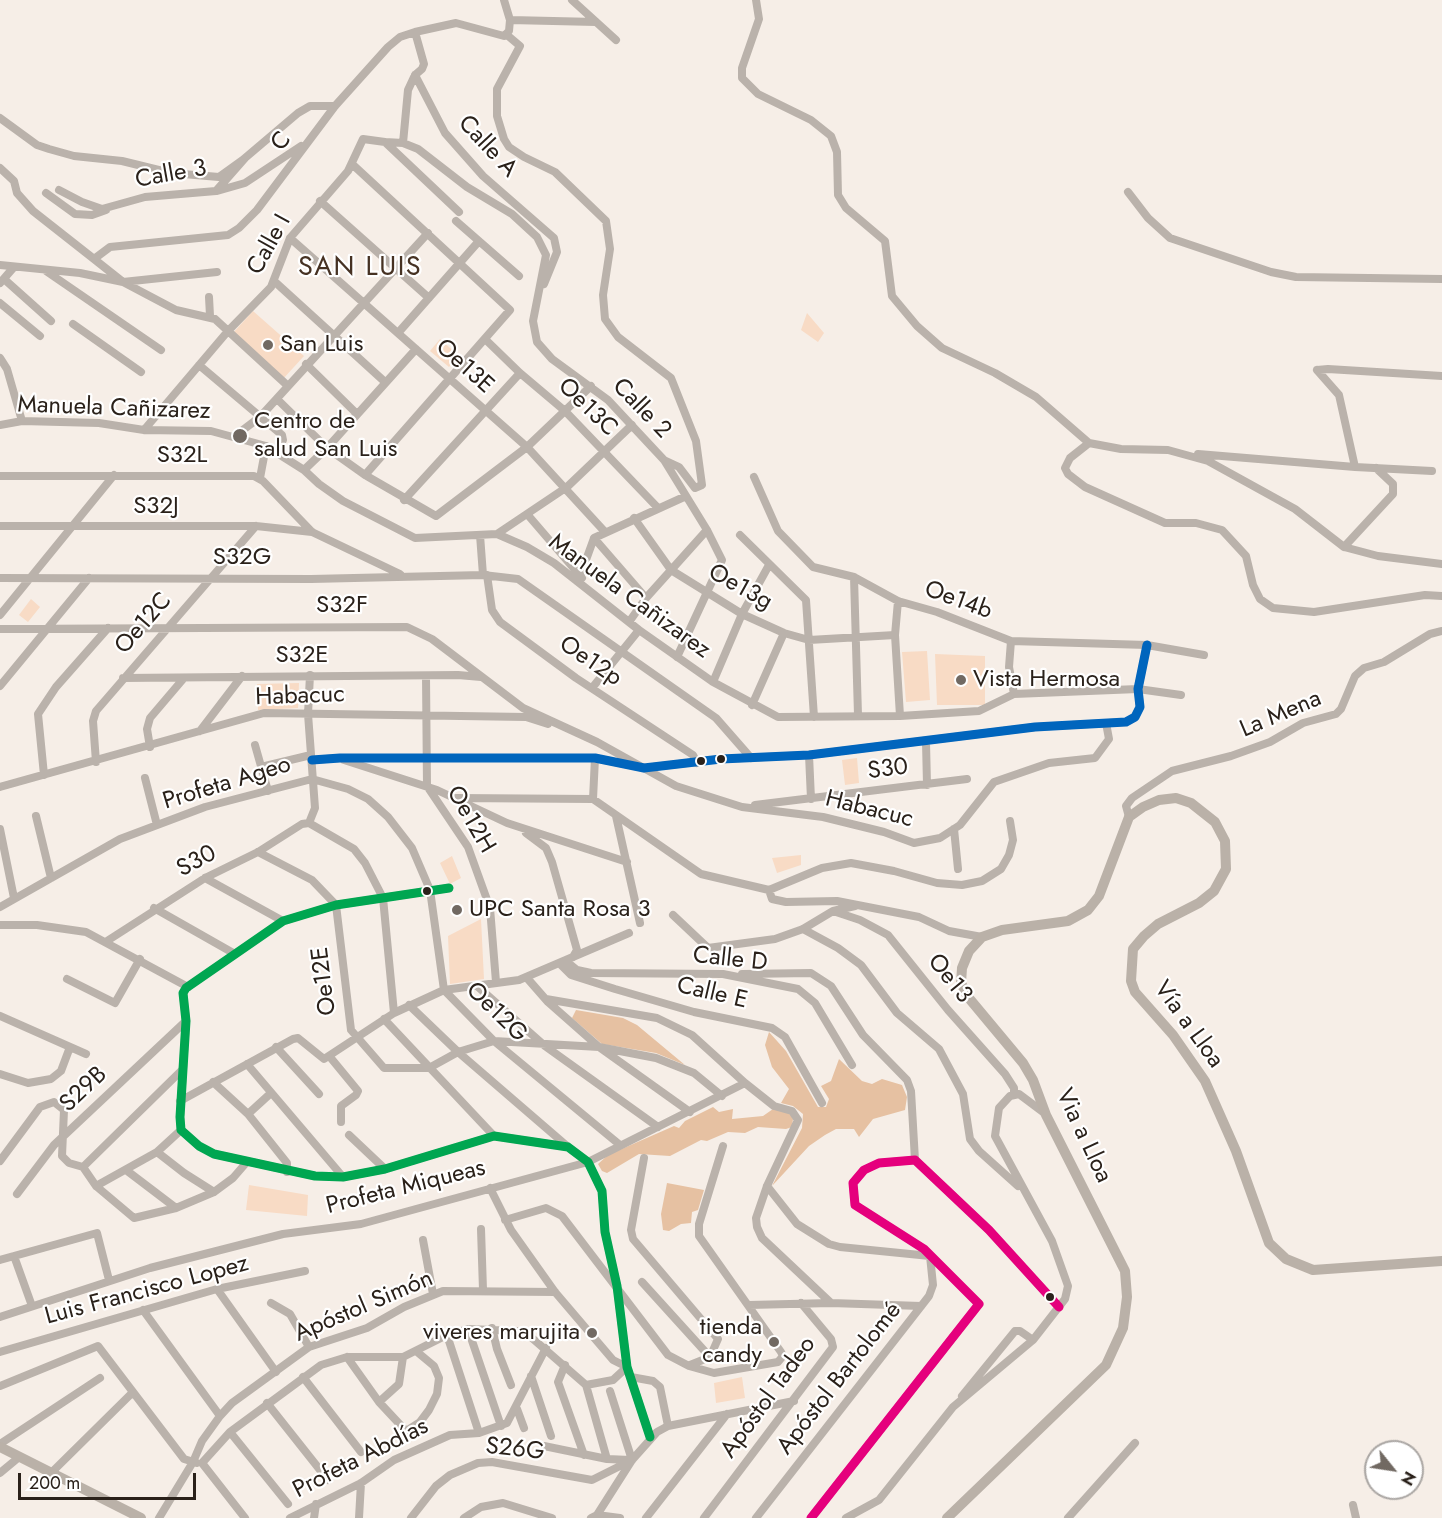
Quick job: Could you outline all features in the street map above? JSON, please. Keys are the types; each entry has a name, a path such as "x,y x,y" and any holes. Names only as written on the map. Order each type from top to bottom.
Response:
{"street":[{"path":"504,0 510,20 507,35 519,46 497,89 497,116 504,139 509,147 524,157 555,172 606,221 610,249 602,304 605,319 618,337 671,378 696,441 702,485 695,488 679,467 664,460"},
{"path":"572,0 616,39"},
{"path":"756,0 759,19 742,68 742,78 758,94 811,120 831,136 837,152 838,195 846,208 885,241 892,296 917,326 942,348 995,373 1036,397 1089,443 1121,449 1168,450 1354,467 1432,471"},
{"path":"510,20 596,21"},
{"name":"C","path":"94,259 110,247 228,235 244,225 335,106 388,47 400,37 462,23 496,36 507,35"},
{"path":"403,143 408,90 415,75 424,64 415,32"},
{"name":"Calle A","path":"415,75 445,133 483,176 556,241 556,258 539,296"},
{"name":"Calle 3","path":"59,190 92,206 110,207 145,197 216,191 236,172 245,158 298,113 310,106 335,106"},
{"path":"0,118 37,145 49,149 74,156 122,160 171,173 219,177 245,158"},
{"name":"Calle I","path":"144,430 274,281 291,238 345,176 363,139 385,141"},
{"path":"385,141 403,143 418,149 467,187 512,214 537,237 546,255 539,296"},
{"path":"385,141 459,212"},
{"path":"216,191 245,183 307,142"},
{"path":"352,164 459,264 509,307 508,315 365,475"},
{"path":"0,168 14,182 17,193 33,211 123,282 180,312 210,316 288,386"},
{"path":"1128,192 1148,218 1170,238 1244,265 1296,277 1442,279"},
{"path":"46,193 75,214 103,213 110,207"},
{"path":"321,201 429,298"},
{"path":"456,221 519,276"},
{"path":"235,436 260,417 333,334 428,234"},
{"name":"Oe13E","path":"291,238 526,447 567,487 605,532"},
{"path":"398,333 479,241"},
{"path":"0,265 80,273 123,282 217,272"},
{"path":"14,267 2,281 51,321"},
{"path":"44,270 161,350"},
{"path":"274,281 385,382"},
{"name":"Calle 2","path":"539,296 533,321 537,342 552,358 591,386 664,460 684,496 707,530 722,560 705,592"},
{"path":"209,297 210,316"},
{"path":"0,303 40,336"},
{"path":"73,324 141,372"},
{"name":"Oe13C","path":"486,339 520,373 565,411 658,508"},
{"path":"304,470 327,448 356,413 416,349"},
{"path":"0,358 7,369 22,421"},
{"path":"306,364 356,413"},
{"path":"199,365 284,437 276,451"},
{"path":"1354,467 1339,395 1317,370 1442,376"},
{"path":"404,500 520,373"},
{"path":"277,399 327,448 404,500 436,516 526,447 591,386"},
{"name":"Manuela Cañizarez","path":"0,425 22,421 99,423 144,430 211,430 266,446 304,470 343,501 415,538 497,534 527,547 580,580 629,622 676,657 752,705 778,717 900,716 979,711 1014,694 1138,689 1181,695"},
{"path":"497,534 567,487 632,425"},
{"path":"1089,443 1070,458 1065,468 1068,474 1085,487 1165,523 1196,523 1222,530 1246,556 1253,585 1260,599 1273,608 1314,612 1425,595 1442,596"},
{"path":"266,446 260,478 312,532 403,576"},
{"path":"1188,453 1269,493 1295,509 1344,547 1378,556 1442,564"},
{"path":"1344,547 1394,494 1393,484 1376,468"},
{"path":"0,615 114,475"},
{"name":"S32L","path":"0,476 254,476 260,478"},
{"name":"Oe14b","path":"754,477 778,531 813,567 854,577 898,601 937,612 1011,641 1147,645 1204,655"},
{"path":"580,580 586,556 594,538 684,496"},
{"path":"527,514 580,580"},
{"name":"Oe13g","path":"634,518 671,570 742,614 784,633 809,640 895,635"},
{"name":"S32J","path":"0,526 256,526 312,532"},
{"name":"Oe12C","path":"96,762 94,716 123,678 256,526"},
{"path":"629,622 646,598 707,530"},
{"name":"Oe12p","path":"480,535 492,610 500,621 557,665 693,755 697,763"},
{"path":"740,535 806,600 814,717"},
{"path":"594,538 646,598"},
{"path":"713,682 742,614 769,565"},
{"name":"S32G","path":"0,578 485,575 518,579 527,583 716,718 751,758"},
{"path":"854,577 858,715"},
{"path":"0,686 89,578"},
{"path":"676,657 705,592"},
{"path":"898,601 895,635 900,716"},
{"name":"S32F","path":"0,629 407,627 427,636 524,708 597,742 644,768"},
{"path":"44,775 38,714 56,687 108,628"},
{"path":"592,688 639,630"},
{"name":"La Mena","path":"1129,817 1126,806 1132,798 1172,771 1231,756 1270,742 1303,723 1336,714 1341,710 1355,676 1364,668 1384,662 1430,634 1442,631"},
{"path":"752,705 784,633"},
{"path":"1011,641 1009,667 1014,694"},
{"path":"1138,689 1147,645"},
{"path":"261,767 311,758 310,675"},
{"name":"S32E","path":"123,678 310,675 482,677"},
{"path":"200,731 242,676"},
{"name":"Oe12H","path":"426,676 428,786 468,846 490,908 496,982"},
{"path":"150,747 147,729 150,718 184,678"},
{"name":"Profeta Ageo","path":"0,907 120,839 205,807 312,779 311,758 595,758 644,768 809,755 1035,727 1106,723 1131,719 1140,706 1138,689"},
{"name":"Habacuc","path":"0,787 150,747 264,713 526,717 572,732"},
{"name":"Habacuc","path":"644,768 676,786 742,807 823,818 884,832 914,843 940,838 954,829 994,782 1049,763 1095,758 1110,739 1106,723"},
{"path":"926,742 927,785"},
{"path":"255,745 268,791"},
{"path":"809,755 811,799"},
{"path":"340,758 428,786 538,840 546,848 558,877 577,950 567,961"},
{"path":"593,799 595,758"},
{"path":"145,778 157,825"},
{"path":"312,779 315,810 309,823 354,849 365,863 382,898 394,1013"},
{"name":"Oe12G","path":"312,779 358,794 379,808 412,848 430,890 444,990 494,1041 620,1145"},
{"name":"S30","path":"742,807 967,779"},
{"path":"456,798 593,799 701,874 769,890 822,868 851,863 894,871 937,883 962,885 982,881 1001,869 1009,855 1013,840 1010,821"},
{"name":"Vía a Lloa","path":"1129,817 1159,800 1176,798 1191,803 1207,814 1221,830 1225,841 1226,869 1214,891 1199,903 1158,924 1144,936 1133,949 1131,981 1135,992 1173,1035 1205,1081 1236,1151 1269,1243 1286,1259 1313,1270 1442,1261"},
{"path":"36,816 51,878"},
{"path":"616,816 640,923"},
{"path":"769,890 772,899 786,902 837,901 919,918 949,932 982,937 1002,930 1068,921 1088,910 1103,887 1129,817"},
{"name":"S30","path":"107,941 154,908 205,878 258,852 302,824 309,823"},
{"path":"507,823 627,862"},
{"path":"0,829 14,898"},
{"path":"954,829 958,869"},
{"path":"258,852 312,880 336,905"},
{"path":"205,878 283,921"},
{"path":"96,1186 157,1152 181,1130 180,1101 186,1021 183,993 188,987 283,921 336,905 449,888"},
{"name":"Oe12E","path":"336,905 351,1030 356,1039"},
{"path":"673,915 708,948 775,939 803,929 833,911 859,905"},
{"path":"154,908 235,954"},
{"name":"Oe13","path":"833,911 860,920 888,935 948,1010 1005,1074 1014,1088 1014,1094"},
{"path":"0,925 37,925 77,930 107,941 188,987"},
{"path":"803,929 838,948 861,965 897,1013 939,1050 963,1094 970,1139 979,1151 1024,1191"},
{"path":"180,1101 276,1047 298,1038 319,1057 330,1057 394,1013 444,990 527,978 629,933"},
{"name":"Via a Lloa","path":"947,1518 1106,1365 1123,1328 1127,1297 1125,1271 1046,1115 1029,1071 964,990 961,975 965,959 982,937"},
{"path":"67,979 115,1003 140,959"},
{"name":"Calle D","path":"567,961 577,970 591,973 723,974 798,989 809,996 852,1065"},
{"name":"Calle E","path":"567,961 571,975 694,1012 765,1026 778,1032 785,1037 822,1103"},
{"path":"723,974 811,973 831,986 863,1035 907,1080 911,1091 915,1160 989,1230 1059,1307"},
{"path":"527,978 546,999 599,1047 690,1112"},
{"path":"477,986 545,1046 658,1127"},
{"path":"546,999 657,1018 692,1035 774,1106 792,1111 798,1120 767,1186 756,1218 762,1238 831,1303"},
{"path":"409,1005 458,1052 588,1162 602,1191 605,1232 617,1286 627,1367 651,1437"},
{"path":"0,1016 86,1054"},
{"path":"384,1020 494,1136"},
{"name":"S29B","path":"17,1194 63,1137 186,1021"},
{"path":"356,1039 384,1068 429,1068 458,1052 494,1041 545,1046 599,1047 656,1058 694,1073 722,1096"},
{"path":"0,1074 28,1083 51,1079 61,1071 70,1047"},
{"path":"276,1047 319,1094"},
{"path":"330,1057 358,1091 341,1106 341,1122"},
{"path":"247,1064 343,1177"},
{"path":"83,1167 182,1070"},
{"path":"213,1082 248,1114 287,1163 287,1172"},
{"name":"Profeta Miqueas","path":"0,1317 109,1280 283,1234 360,1224 588,1162 745,1083"},
{"path":"248,1114 271,1093"},
{"path":"953,1407 1033,1340 1067,1294 1068,1286 1052,1241 995,1136 999,1108 1014,1094 1029,1099 1046,1115"},
{"path":"0,1161 40,1107 49,1102 59,1103 64,1110 61,1152 65,1160 83,1167 96,1186 134,1218 176,1208 214,1192 233,1178 246,1163"},
{"path":"181,1130 214,1154 287,1172 343,1177 385,1168 494,1136 568,1147"},
{"path":"350,1135 385,1168"},
{"path":"505,1220 546,1208 558,1212 668,1355 689,1366 714,1372 781,1360 781,1352 709,1251 698,1231 723,1146"},
{"path":"157,1152 214,1192"},
{"path":"644,1158 631,1230 633,1239 716,1334 717,1345 710,1357 701,1363 689,1366"},
{"path":"811,1518 975,1311 978,1302 930,1256 903,1234 862,1211 853,1201 853,1183 864,1170 879,1163 915,1160"},
{"path":"126,1170 176,1208"},
{"path":"767,1186 797,1224 829,1244 930,1256"},
{"path":"490,1188 505,1220 555,1292 613,1360 627,1367"},
{"path":"481,1229 483,1290"},
{"path":"0,1260 98,1233 109,1280"},
{"path":"423,1240 433,1294"},
{"path":"14,1256 32,1306"},
{"name":"Apóstol Bartolomé","path":"756,1518 921,1306 933,1285 930,1256"},
{"name":"Luis Francisco Lopez","path":"0,1352 217,1289 305,1271"},
{"path":"642,1282 710,1357"},
{"path":"217,1289 276,1372"},
{"name":"Apóstol Simón","path":"159,1518 197,1463 202,1441 220,1416 232,1403 309,1347 367,1328 433,1294 452,1290 555,1292"},
{"path":"271,1303 290,1314 309,1347"},
{"name":"Apóstol Tadeo","path":"704,1518 830,1351 833,1342 801,1303"},
{"path":"749,1305 831,1303 921,1306"},
{"path":"144,1310 220,1416"},
{"path":"492,1328 496,1349 511,1385"},
{"path":"197,1463 230,1432 321,1365 347,1357 403,1357 447,1335 468,1329 492,1328 518,1331 546,1348 586,1385 607,1459"},
{"path":"468,1329 501,1426"},
{"path":"846,1518 879,1500 1015,1330 1033,1340"},
{"path":"447,1335 479,1433"},
{"path":"0,1386 95,1346 102,1348 132,1392 184,1459 197,1463 245,1518"},
{"name":"Profeta Abdías","path":"290,1518 361,1483 394,1460 450,1435 479,1433 507,1423 517,1409 546,1348"},
{"path":"347,1357 379,1402 405,1431 420,1422 437,1394 438,1372 416,1351"},
{"path":"379,1402 399,1384 403,1357"},
{"path":"565,1365 558,1382 584,1455"},
{"path":"586,1385 613,1380 627,1367"},
{"path":"531,1376 551,1436"},
{"path":"303,1377 361,1452"},
{"path":"631,1377 653,1381 660,1387 668,1426"},
{"path":"100,1378 0,1446 124,1515 141,1518"},
{"path":"610,1391 632,1460"},
{"path":"50,1474 132,1392"},
{"path":"620,1518 594,1516 632,1460 651,1437 668,1426 794,1401"},
{"path":"267,1403 328,1480"},
{"path":"517,1409 524,1428"},
{"path":"646,1518 727,1414"},
{"path":"230,1432 288,1504"},
{"path":"1068,1518 1135,1443"},
{"path":"544,1446 607,1459 632,1460"},
{"path":"0,1473 18,1458"},
{"name":"S26G","path":"411,1518 436,1486 450,1475 478,1463 492,1462 592,1480 632,1460"},
{"path":"359,1518 361,1483"},
{"path":"464,1518 481,1507 493,1503 514,1505 552,1518"},
{"path":"314,1518 316,1504"},
{"path":"1353,1505 1356,1518"}],"shaded area":[{"name":"San Luis","path":"253,311 304,356 283,379 232,334"},
{"path":"807,313 824,333 818,342 801,330"},
{"path":"440,339 459,356 449,367 430,351"},
{"path":"31,599 40,607 28,622 19,615"},
{"path":"927,651 930,700 906,702 902,652"},
{"name":"Vista Hermosa","path":"935,654 985,656 985,705 937,705"},
{"path":"299,683 298,708 258,710 257,684"},
{"path":"857,758 859,783 845,785 842,760"},
{"path":"801,855 801,865 777,873 772,858"},
{"path":"452,856 461,878 450,884 440,863"},
{"path":"481,919 484,979 450,984 448,936"},
{"path":"576,1010 623,1018 637,1025 685,1065 656,1053 602,1044 572,1018"},
{"path":"769,1032 786,1051 818,1107 826,1107 829,1099 821,1086 831,1081 839,1059 862,1081 872,1084 882,1079 902,1085 907,1097 905,1110 873,1119 859,1137 854,1129 836,1129 825,1135 809,1146 772,1186 802,1128 803,1114 793,1106 781,1103 789,1089 772,1067 765,1045"},
{"path":"713,1107 719,1112 733,1109 732,1119 763,1116 773,1109 791,1114 792,1127 786,1129 758,1127 745,1133 728,1132 707,1141 701,1140 670,1156 639,1154 607,1173 602,1171 598,1164 608,1155 674,1126 679,1128 685,1121"},
{"path":"667,1183 704,1190 698,1210 692,1212 691,1223 681,1224 669,1231 663,1230 661,1214"},
{"path":"249,1185 308,1195 307,1216 246,1210"},
{"path":"742,1377 745,1398 716,1403 714,1383"}],"transit line":[{"path":"312,760 340,758 595,758 644,768 721,759 809,755 1035,727 1126,722 1135,717 1140,707 1138,689 1147,645"},
{"path":"449,888 336,905 283,921 186,988 183,993 186,1021 181,1130 199,1146 214,1154 315,1176 343,1177 385,1169 494,1136 568,1147 588,1162 602,1191 605,1232 617,1286 627,1367 650,1437"},
{"path":"811,1518 979,1304 924,1249 855,1205 853,1183 864,1170 879,1163 915,1160 989,1230 1059,1307"}],"place":[{"name":"San Luis","path":"268,345"},
{"name":"Centro de salud San Luis","path":"240,436"},
{"name":"Vista Hermosa","path":"961,680"},
{"name":"UPC Santa Rosa 3","path":"457,910"},
{"name":"viveres marujita","path":"592,1333"},
{"name":"tienda candy","path":"774,1342"}],"district":[{"name":"SAN LUIS","path":"360,268"}]}
